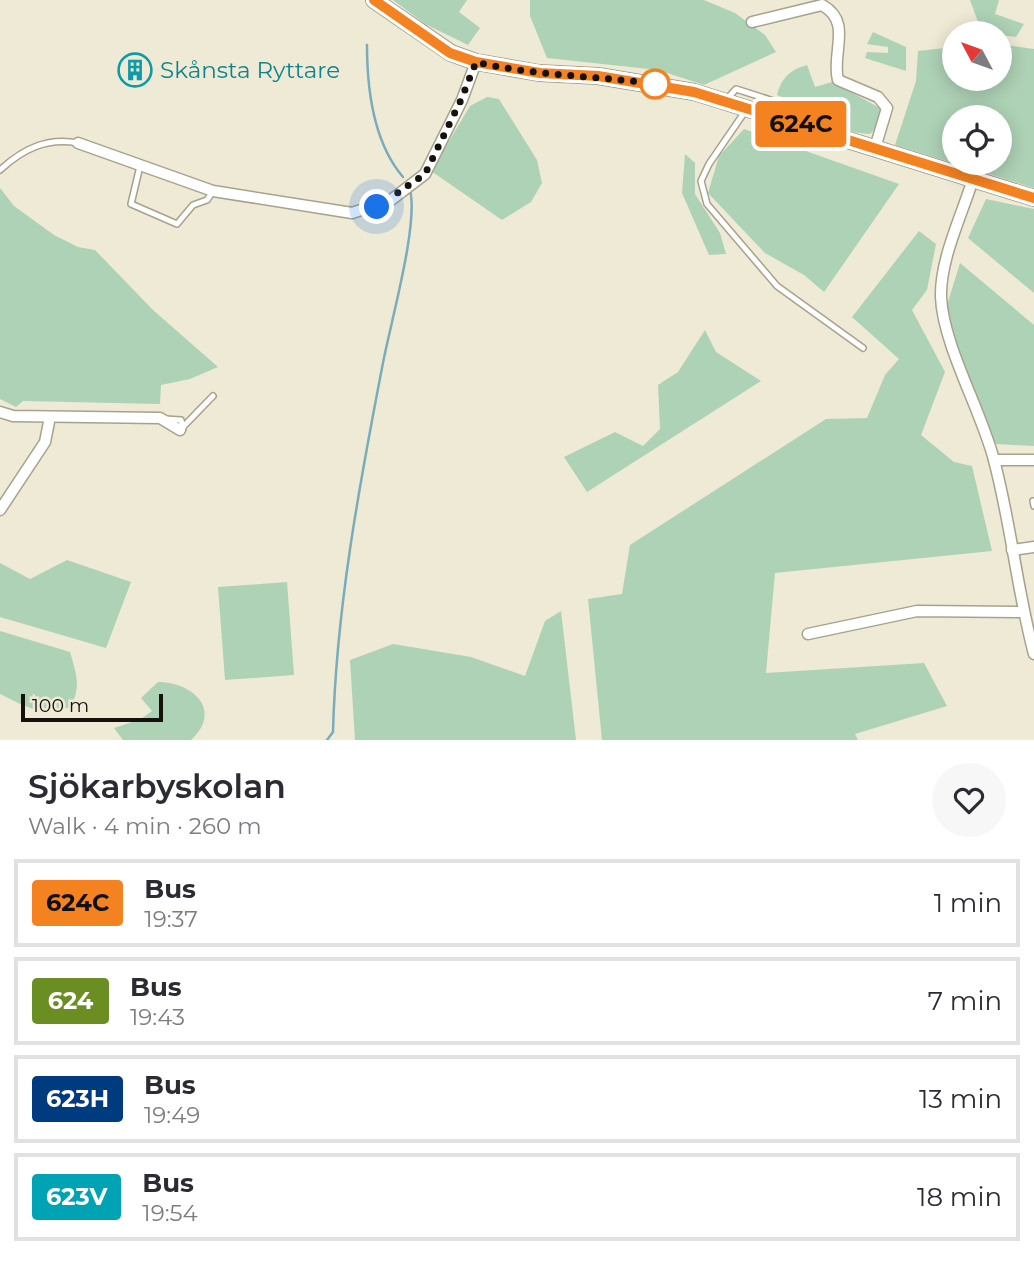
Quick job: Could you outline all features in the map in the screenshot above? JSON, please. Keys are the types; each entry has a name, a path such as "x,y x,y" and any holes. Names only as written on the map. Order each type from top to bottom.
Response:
{"street":[{"path":"374,0 450,53 476,62 540,73 598,76 658,84 789,120 1034,198"},
{"path":"752,22 810,4 822,5 837,17 840,36 835,60 838,80 878,97 887,108 875,148"},
{"path":"78,143 213,191 352,214 377,207 425,174 476,62"},
{"path":"973,179 947,259 941,296 946,327 994,460 1023,612 1034,654"},
{"path":"0,412 13,416 162,420 182,429"},
{"path":"0,510 45,442 50,417"},
{"path":"994,460 1034,460"},
{"path":"1012,550 1034,547"},
{"path":"808,634 917,611 1023,612"}],"lane":[{"path":"725,101 737,89 764,97 786,105 789,120"},
{"path":"748,108 709,164 701,181 707,204 777,286 863,348"},
{"path":"0,170 41,143 61,139 78,143"},
{"path":"140,166 131,204 177,224 192,205 207,200 213,191"},
{"path":"182,429 213,396"}],"green space":[{"path":"393,0 467,0 459,12 480,28 468,45 425,24"},
{"path":"530,0 704,0 735,13 765,35 776,52 704,85 658,70 547,58 530,16"},
{"path":"970,0 999,0 995,14 1024,24 1016,37 1012,37 1012,21 978,21"},
{"path":"873,32 906,47 906,71 865,58 867,52 888,53 888,47 867,44"},
{"path":"1012,46 1034,49 1034,188 992,175 1012,175 1012,105 942,105 942,160 895,145 916,81 918,51 942,48 942,91 1012,91"},
{"path":"807,65 815,87 832,82 880,108 880,125 870,134 837,127 804,115 790,102 777,95 781,83 788,75"},
{"path":"487,97 499,99 537,160 542,183 531,202 502,220 431,171 470,106"},
{"path":"744,129 899,184 824,292 804,275 765,253 708,193 719,156"},
{"path":"685,154 695,163 695,194 720,233 726,254 709,255 682,193"},
{"path":"0,188 14,206 54,235 78,247 95,250 153,310 218,367 190,379 161,385 160,404 23,401 16,407 0,399"},
{"path":"986,199 1034,209 1034,293 968,238"},
{"path":"919,231 936,244 927,290 912,310 945,372 921,435 954,462 972,466 992,551 775,573 766,673 924,663 947,706 855,734 858,740 602,740 588,599 622,594 630,545 826,419 867,418 885,375 899,359 852,317"},
{"path":"960,263 1034,325 1034,446 996,444 952,335 947,305"},
{"path":"705,330 716,352 761,381 587,492 564,457 615,432 643,446 660,429 658,385 678,372"},
{"path":"67,560 131,582 106,648 0,617 0,563 30,579"},
{"path":"287,582 294,675 225,680 218,587"},
{"path":"561,611 576,740 355,740 350,660 393,644 471,657 525,676 545,621"},
{"path":"0,631 70,652 77,687 70,707 41,711 0,694"},
{"path":"158,682 182,687 200,700 205,718 200,729 191,740 123,740 114,728 141,719 152,711 141,698"}],"waterway":[{"path":"367,45 370,97 378,132 403,177"},
{"path":"327,740 333,732 339,641 357,504 407,251 412,206 410,190"}],"bus line":[{"name":"624C","path":"374,0 450,53 476,62 540,73 598,76 658,84 694,92 1034,198"}],"place":[{"name":"Skånsta Ryttare","path":"135,70"}],"route":[{"path":"377,207 391,200 425,174 438,152 476,62 540,73 598,76 658,84 655,84"}]}
